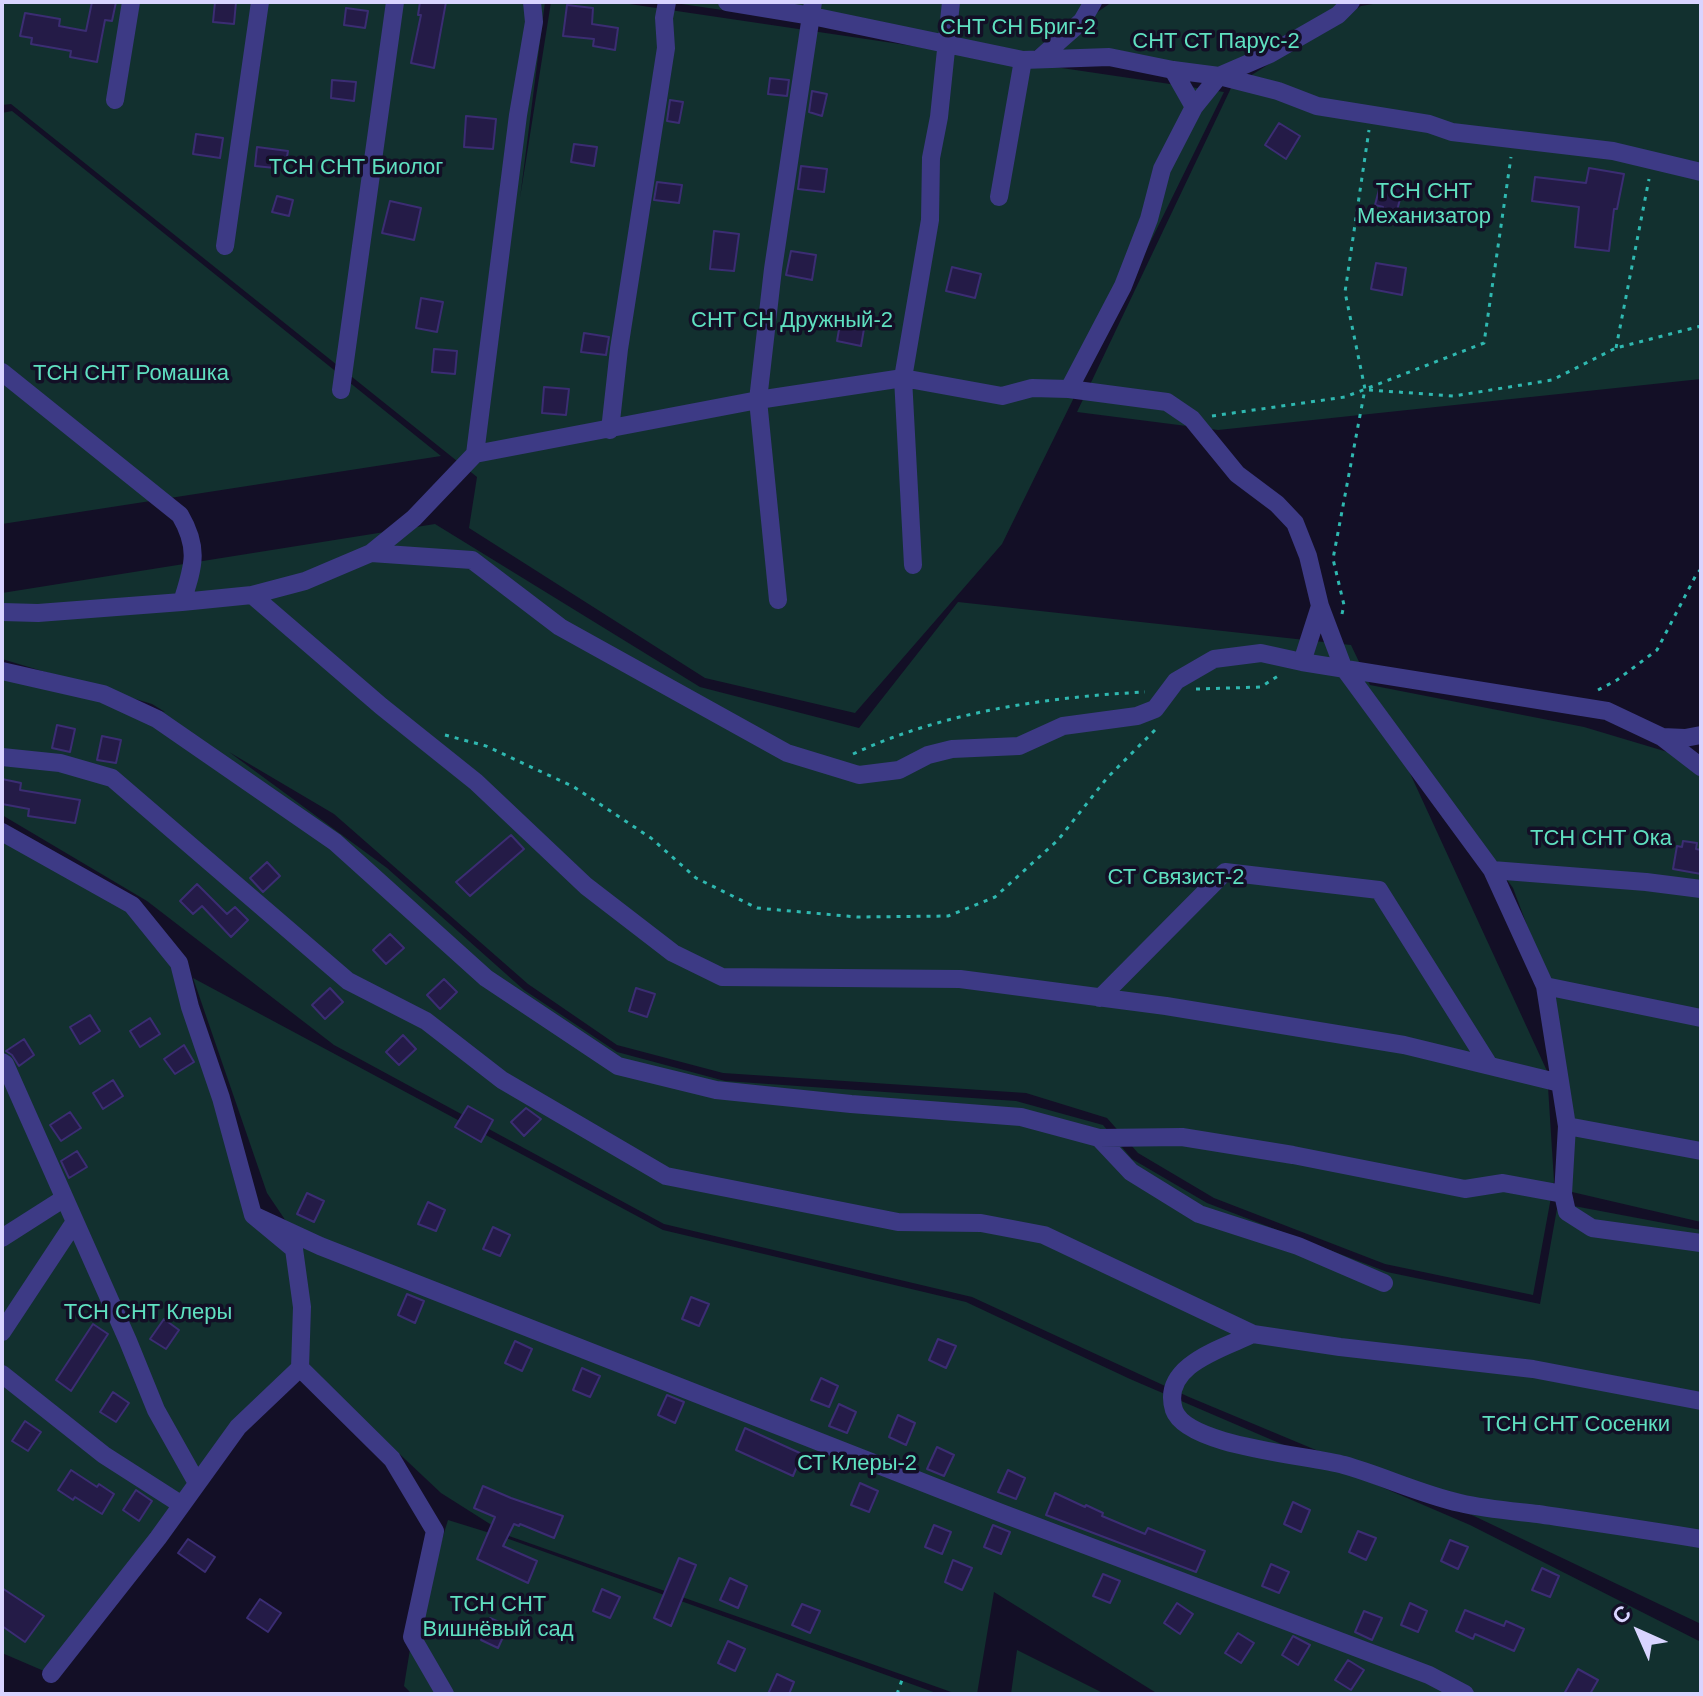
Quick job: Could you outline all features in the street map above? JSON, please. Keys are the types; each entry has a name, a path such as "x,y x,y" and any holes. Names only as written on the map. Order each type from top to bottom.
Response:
{"street":[{"path":"115,100 131,2"},
{"path":"225,246 260,2"},
{"path":"341,390 395,2"},
{"path":"475,454 518,115 534,22 532,2"},
{"path":"610,430 619,349 666,48 664,18 667,2"},
{"path":"727,2 812,9 945,44 1032,59 1109,57 1219,76 1278,91 1317,106 1429,124 1452,132 1613,151 1701,172"},
{"path":"913,565 903,378 930,220 931,158 939,117 951,2"},
{"path":"999,197 1032,59 1082,21 1093,2"},
{"path":"1069,389 1123,286 1149,219 1162,169 1194,107 1219,76 1270,54 1338,15 1351,2"},
{"path":"778,600 758,400 773,269 812,9"},
{"path":"1173,70 1194,107"},
{"path":"2,372 180,515 192,535 194,564 182,602"},
{"path":"2,612 38,613 252,595 305,581 371,553 414,518 475,454 758,400 903,378 1002,396 1032,388 1069,389 1167,402 1192,419 1237,474 1277,504 1295,523 1308,556 1320,606 1343,667 1492,870 1545,986 1567,1126 1563,1194 1567,1212 1592,1228 1701,1243"},
{"path":"371,553 472,560 560,627 773,745 818,764 859,775 899,770 928,755 952,749 1019,746 1063,726 1137,716 1155,709 1176,681 1214,659 1261,653 1607,711 1662,737 1701,767"},
{"path":"252,595 381,706 476,782 586,886 673,953 722,977 960,979 1404,1045 1560,1083"},
{"path":"1302,662 1320,606"},
{"path":"2,671 103,694 157,719 335,842 486,978 618,1066 716,1090 1021,1117 1099,1138 1182,1137 1465,1189 1503,1183 1563,1194"},
{"path":"1662,737 1701,735"},
{"path":"2,757 60,763 112,778 348,981 426,1021 502,1080 666,1176 898,1222 981,1223 1044,1235 1253,1334 1533,1369 1701,1401"},
{"path":"2,832 132,905 179,963 253,1215 294,1249 302,1307 300,1368 238,1427 182,1505 51,1674"},
{"path":"1492,870 1701,889"},
{"path":"1100,998 1225,872 1379,890 1489,1065"},
{"path":"1545,986 1701,1018"},
{"path":"2,1062 156,1410 197,1483"},
{"path":"1567,1126 1701,1151"},
{"path":"1099,1138 1131,1172 1199,1214 1298,1246 1384,1283"},
{"path":"2,1238 63,1199"},
{"path":"253,1215 320,1246 1001,1513 1429,1675 1465,1694"},
{"path":"2,1332 74,1223"},
{"path":"1253,1334 1193,1362 1182,1372 1175,1384 1173,1398 1175,1413 1184,1423 1220,1442 1342,1465 1459,1503 1701,1539"},
{"path":"300,1368 392,1459 435,1531 412,1637 445,1694"},
{"path":"2,1374 104,1455 182,1505"}],"path":[{"path":"1335,646 1344,605 1333,559 1365,389 1345,292 1371,114"},
{"path":"1192,419 1345,397 1484,343 1513,141"},
{"path":"1616,348 1653,159"},
{"path":"1365,389 1454,396 1552,380 1616,348 1701,326"},
{"path":"1571,704 1617,680 1657,650 1701,569"},
{"path":"445,735 486,746 574,787 651,838 696,878 757,908 857,917 948,916 995,897 1058,840 1107,778 1163,723"},
{"path":"897,1694 902,1680"}],"green space":[{"name":"СНТ СН Дружный-2","path":"2,2 545,2 520,198 551,2 616,2 1224,92 1002,544 855,713 705,678 469,528 477,477 11,104 2,105"},
{"name":"СНТ СН Бриг-2","path":"668,2 1105,2 1028,55"},
{"name":"СНТ СТ Парус-2","path":"1112,2 1369,2 1358,4 1227,85 1040,52"},
{"name":"ТСН СНТ Механизатор","path":"1385,2 1701,2 1701,379 1218,430 1077,412 1231,88 1361,6"},
{"name":"ТСН СНТ Ромашка","path":"12,111 441,456 2,524 2,113"},
{"path":"435,524 700,687 859,728 958,602 1351,645 1370,685 1584,727 1701,762 1701,1222 1572,1192 1553,995 1513,888 1374,695 1547,1071 1554,1181 1533,1295 1385,1264 1214,1198 1138,1153 1107,1118 1026,1093 723,1073 617,1045 528,984 334,814 229,752 387,868 524,990 617,1052 725,1081 1016,1101 1103,1125 1132,1159 1207,1203 1387,1272 1540,1304 1558,1203 1701,1230 1701,1624 1474,1516 1189,1397 972,1297 664,1224 334,1045 147,901 2,815 2,677 165,712 152,704 2,659 2,593"},
{"name":"ТСН СНТ Клеры","path":"2,827 126,901 179,963 253,1215 294,1249 300,1368 238,1427 51,1674 2,1653"},
{"name":"СТ Клеры-2","path":"193,978 663,1230 966,1302 1130,1379 1470,1525 1701,1642 1701,1694 1158,1694 994,1592 977,1694 957,1694 509,1536 441,1493 305,1365 302,1245 267,1193"},
{"name":"ТСН СНТ Вишнёвый сад","path":"448,1520 506,1538 939,1694 412,1694 404,1686 412,1637"},
{"path":"1017,1650 1105,1694 1011,1694"}],"building":[{"path":"92,2 116,2 112,21 105,20 97,62 70,57 71,51 31,44 32,38 20,36 25,13 60,19 59,26 86,31"},
{"path":"215,2 236,2 234,24 213,22"},
{"path":"420,2 446,2 434,68 411,63 421,15 418,15"},
{"path":"567,5 593,8 592,24 618,28 615,50 593,46 594,39 563,36"},
{"path":"346,8 368,11 365,28 344,25"},
{"path":"770,78 789,80 787,96 768,94"},
{"path":"332,80 356,82 354,101 331,98"},
{"path":"812,91 827,94 822,116 809,112"},
{"path":"670,100 683,102 679,123 667,121"},
{"path":"466,116 496,119 493,149 464,147"},
{"path":"1279,123 1300,136 1286,159 1265,145"},
{"path":"196,134 223,138 220,158 193,154"},
{"path":"574,144 597,147 594,166 571,162"},
{"path":"257,147 288,151 285,169 255,166"},
{"path":"801,166 827,169 824,192 798,189"},
{"path":"1589,168 1624,174 1617,209 1614,209 1609,251 1575,247 1579,207 1532,201 1535,177 1586,183"},
{"path":"657,182 682,185 679,203 654,200"},
{"path":"1381,182 1403,188 1395,218 1381,214 1383,207 1375,205"},
{"path":"277,196 293,200 289,216 272,212"},
{"path":"390,201 421,208 414,240 382,233"},
{"path":"714,231 739,234 734,271 710,269"},
{"path":"791,251 816,255 812,280 786,275"},
{"path":"1376,263 1406,268 1402,295 1371,289"},
{"path":"952,267 981,274 975,298 946,291"},
{"path":"421,298 443,302 437,332 416,328"},
{"path":"841,318 865,323 861,346 837,341"},
{"path":"584,333 609,337 606,355 581,352"},
{"path":"434,349 457,351 455,374 432,372"},
{"path":"544,387 569,389 566,415 542,413"},
{"path":"57,725 75,729 70,752 52,748"},
{"path":"102,736 121,740 116,763 97,760"},
{"path":"2,779 21,783 20,790 80,800 75,823 28,816 29,809 2,804"},
{"path":"511,835 524,849 470,896 456,882"},
{"path":"1683,841 1697,843 1696,849 1701,850 1701,874 1673,869 1677,846 1682,847"},
{"path":"267,862 280,876 263,892 250,878"},
{"path":"197,884 227,914 235,907 248,920 231,937 202,906 193,914 180,901"},
{"path":"390,934 404,948 386,964 373,950"},
{"path":"444,979 457,992 440,1009 427,995"},
{"path":"330,988 343,1002 325,1019 312,1005"},
{"path":"636,988 655,994 647,1017 629,1011"},
{"path":"90,1015 100,1031 80,1044 70,1027"},
{"path":"150,1018 160,1034 140,1047 130,1031"},
{"path":"403,1035 416,1049 399,1065 386,1052"},
{"path":"24,1039 34,1055 19,1066 6,1051"},
{"path":"184,1045 194,1062 175,1074 164,1059"},
{"path":"113,1080 123,1096 103,1109 93,1093"},
{"path":"468,1106 493,1120 481,1142 455,1127"},
{"path":"526,1108 541,1119 524,1136 511,1122"},
{"path":"70,1112 81,1128 61,1141 50,1125"},
{"path":"77,1151 87,1167 69,1178 61,1161"},
{"path":"307,1193 324,1201 314,1222 297,1214"},
{"path":"428,1202 445,1210 436,1231 418,1224"},
{"path":"493,1227 510,1235 500,1256 483,1249"},
{"path":"407,1294 424,1301 415,1323 398,1315"},
{"path":"691,1297 709,1304 699,1326 682,1319"},
{"path":"164,1319 179,1330 166,1349 150,1339"},
{"path":"93,1324 108,1334 71,1391 56,1380"},
{"path":"938,1339 956,1346 946,1368 929,1360"},
{"path":"515,1341 532,1349 522,1371 505,1363"},
{"path":"582,1368 600,1376 590,1397 573,1390"},
{"path":"821,1378 838,1386 829,1407 811,1400"},
{"path":"113,1392 129,1403 116,1422 100,1412"},
{"path":"667,1395 684,1402 675,1423 658,1415"},
{"path":"839,1404 856,1412 847,1433 829,1426"},
{"path":"898,1415 915,1423 906,1445 889,1437"},
{"path":"25,1421 41,1432 28,1451 12,1441"},
{"path":"745,1428 802,1454 793,1476 736,1450"},
{"path":"937,1447 954,1455 944,1476 927,1469"},
{"path":"71,1470 114,1494 102,1514 58,1490"},
{"path":"1008,1470 1025,1478 1016,1499 998,1492"},
{"path":"860,1483 878,1491 869,1512 851,1505"},
{"path":"483,1486 563,1516 554,1538 514,1524 503,1546 537,1561 528,1583 477,1559 495,1517 474,1508"},
{"path":"136,1490 152,1501 139,1521 123,1510"},
{"path":"1055,1493 1145,1534 1148,1528 1205,1551 1196,1572 1046,1515"},
{"path":"1293,1502 1310,1510 1301,1532 1284,1524"},
{"path":"934,1525 951,1532 942,1554 925,1547"},
{"path":"993,1525 1010,1532 1001,1554 984,1547"},
{"path":"1358,1531 1376,1538 1366,1560 1349,1552"},
{"path":"188,1539 215,1557 205,1572 178,1553"},
{"path":"1450,1540 1468,1547 1458,1569 1441,1561"},
{"path":"679,1558 696,1565 671,1626 654,1618"},
{"path":"953,1560 972,1568 962,1590 945,1582"},
{"path":"1271,1564 1289,1572 1279,1593 1262,1586"},
{"path":"1542,1568 1559,1576 1550,1597 1532,1590"},
{"path":"1103,1574 1120,1581 1110,1603 1093,1596"},
{"path":"730,1578 747,1586 738,1608 720,1600"},
{"path":"2,1588 44,1616 25,1642 2,1626"},
{"path":"602,1589 620,1597 610,1618 593,1611"},
{"path":"260,1599 281,1613 268,1632 247,1618"},
{"path":"1177,1603 1193,1614 1180,1634 1164,1623"},
{"path":"1410,1603 1427,1611 1418,1632 1401,1625"},
{"path":"802,1604 820,1611 810,1633 792,1625"},
{"path":"1465,1610 1504,1626 1506,1621 1524,1629 1514,1651 1475,1634 1473,1639 1456,1631"},
{"path":"1364,1611 1382,1618 1372,1640 1355,1632"},
{"path":"490,1618 508,1626 498,1648 481,1640"},
{"path":"1238,1633 1254,1643 1241,1663 1225,1653"},
{"path":"1293,1636 1310,1645 1298,1665 1282,1655"},
{"path":"728,1641 745,1649 735,1671 718,1663"},
{"path":"1348,1660 1364,1670 1351,1690 1335,1680"},
{"path":"1578,1669 1598,1680 1590,1694 1564,1694"},
{"path":"777,1674 794,1682 789,1694 768,1694"}],"park label":[{"name":"ТСН СНТ Биолог","path":"356,168"},
{"name":"ТСН СНТ Ока","path":"1601,839"},
{"name":"СТ Связист-2","path":"1176,878"},
{"name":"ТСН СНТ Сосенки","path":"1576,1425"}]}
